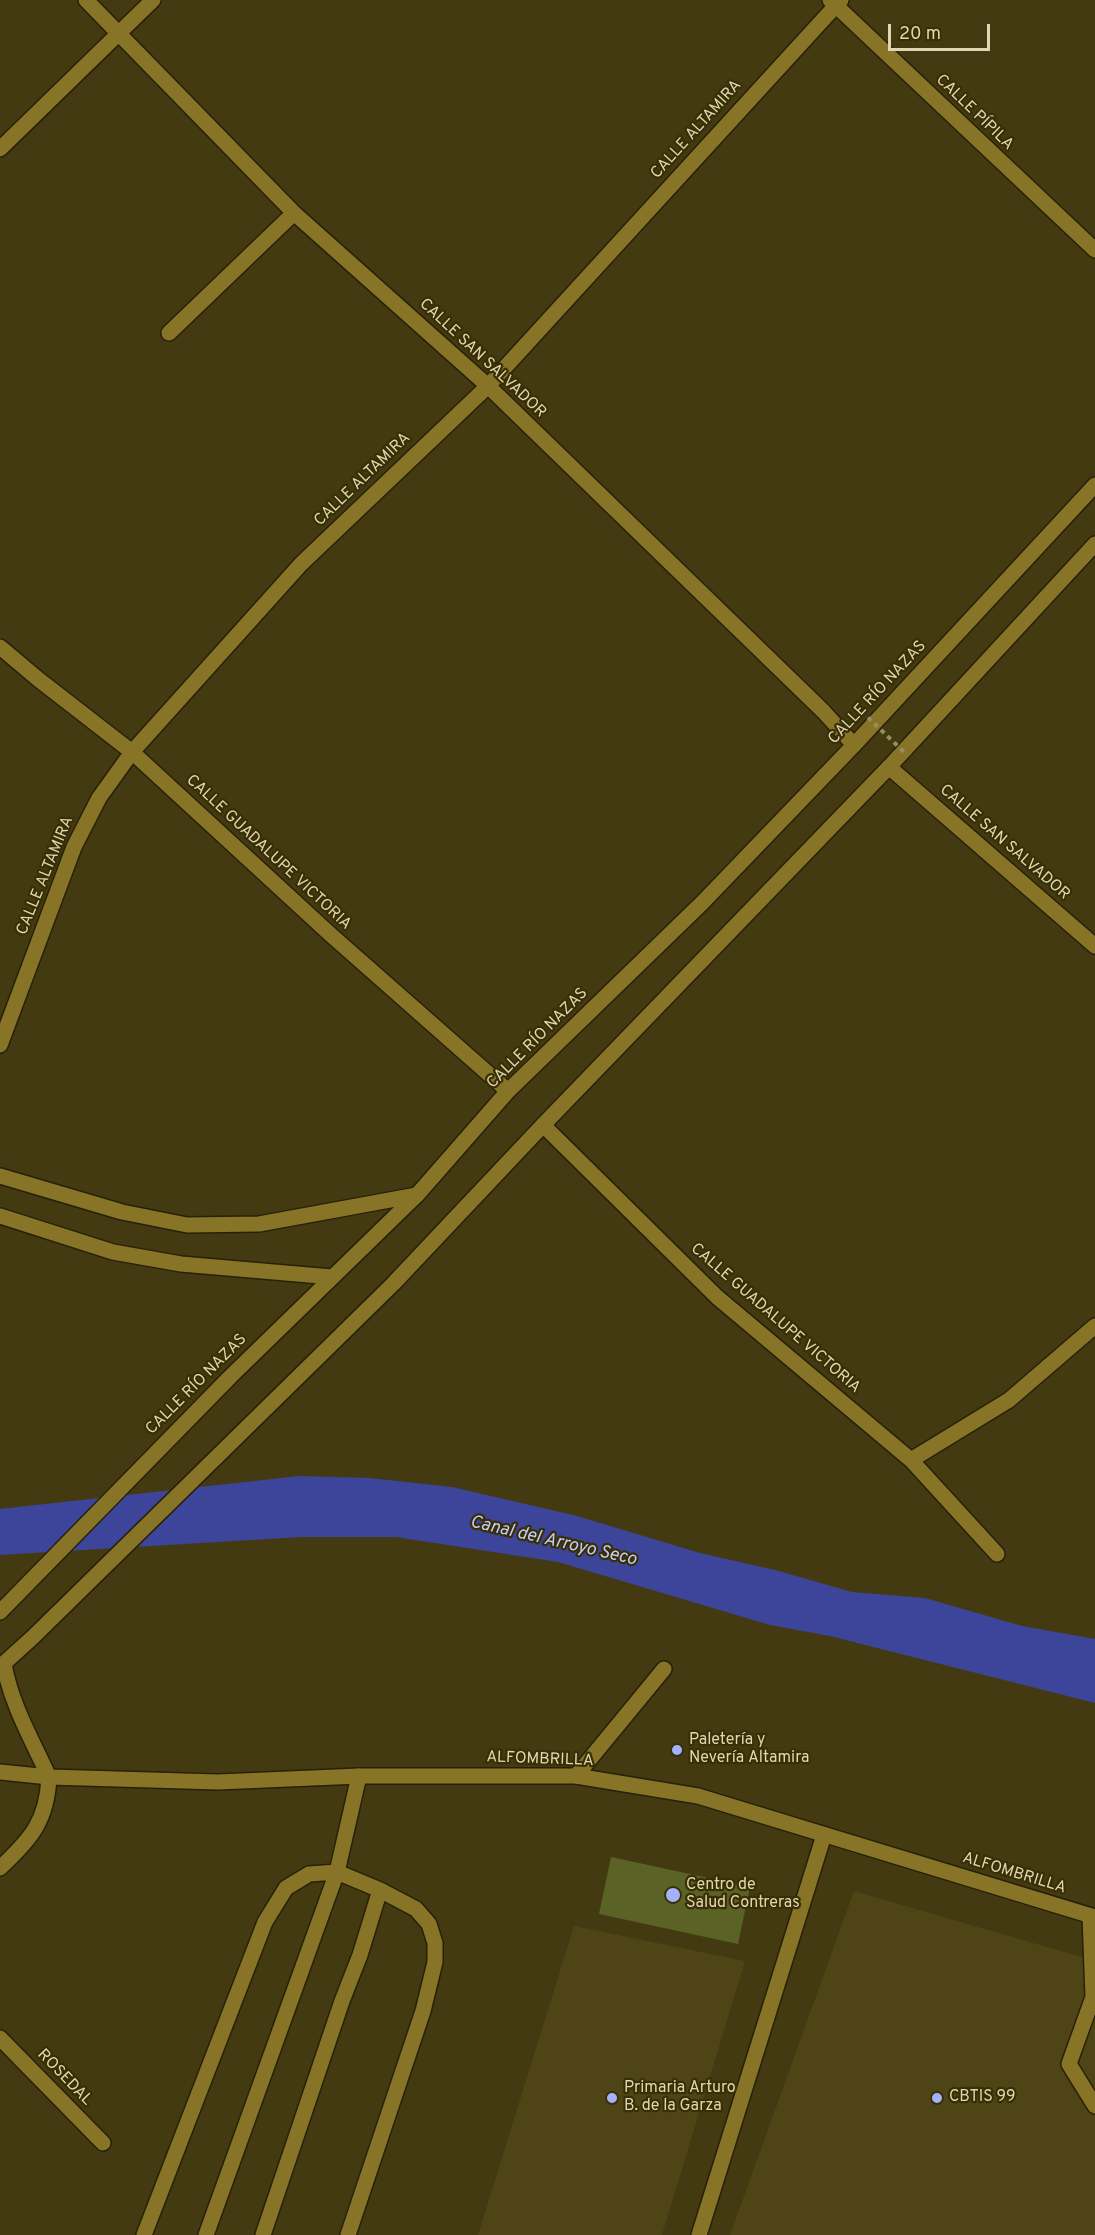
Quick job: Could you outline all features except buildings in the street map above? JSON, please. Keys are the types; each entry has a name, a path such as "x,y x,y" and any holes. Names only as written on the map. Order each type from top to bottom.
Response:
{"street":[{"name":"CALLE SAN SALVADOR","path":"86,0 294,213 488,386 815,703 854,745"},
{"path":"0,149 153,0"},
{"name":"CALLE PÍPILA","path":"835,2 1095,250"},
{"name":"CALLE ALTAMIRA","path":"0,1045 74,848 99,798 132,752 301,564 488,386 835,2"},
{"path":"169,333 294,213"},
{"name":"CALLE RÍO NAZAS","path":"0,1612 230,1377 417,1195 508,1091 702,903 854,745 1095,485"},
{"path":"0,1868 39,1825 48,1800 49,1777 16,1706 2,1665 393,1284 543,1125 889,767 1095,544"},
{"name":"CALLE GUADALUPE VICTORIA","path":"0,647 132,752 330,935 508,1091"},
{"name":"CALLE SAN SALVADOR","path":"889,767 1095,946"},
{"name":"CALLE GUADALUPE VICTORIA","path":"543,1125 717,1297 911,1460 997,1554"},
{"path":"0,1176 122,1212 187,1225 259,1224 417,1195"},
{"path":"0,1216 113,1252 181,1264 332,1277"},
{"path":"911,1460 1009,1400 1095,1326"},
{"path":"576,1776 664,1668"},
{"name":"ALFOMBRILLA","path":"0,1772 49,1777 218,1782 359,1776 576,1776 698,1796 1093,1917"},
{"path":"206,2235 337,1872 359,1776"},
{"path":"699,2235 824,1835"},
{"path":"144,2235 265,1922 286,1888 309,1874 337,1872 380,1890 416,1909 429,1924 435,1942 435,1962 423,2011 348,2235"},
{"path":"263,2235 342,2001 360,1955 380,1890"},
{"path":"1093,1917 1094,1997 1069,2064 1095,2106"},
{"name":"ROSEDAL","path":"0,2038 103,2143"}],"path":[{"path":"855,705 905,753"}],"shaded area":[{"name":"CBTIS 99","path":"854,1891 1095,1961 1095,2235 730,2235"},
{"name":"Primaria Arturo B. de la Garza","path":"574,1926 745,1961 662,2235 478,2235"}],"water":[{"name":"Canal del Arroyo Seco","path":"299,1476 369,1478 452,1487 577,1516 700,1553 775,1570 852,1592 925,1598 1022,1626 1095,1639 1095,1703 830,1636 770,1625 558,1562 396,1537 301,1537 0,1555 0,1509"}],"place":[{"name":"Paletería y Nevería Altamira","path":"677,1750"},
{"name":"Centro de Salud Contreras","path":"673,1895"},
{"name":"Primaria Arturo B. de la Garza","path":"612,2098"},
{"name":"CBTIS 99","path":"937,2098"}]}
